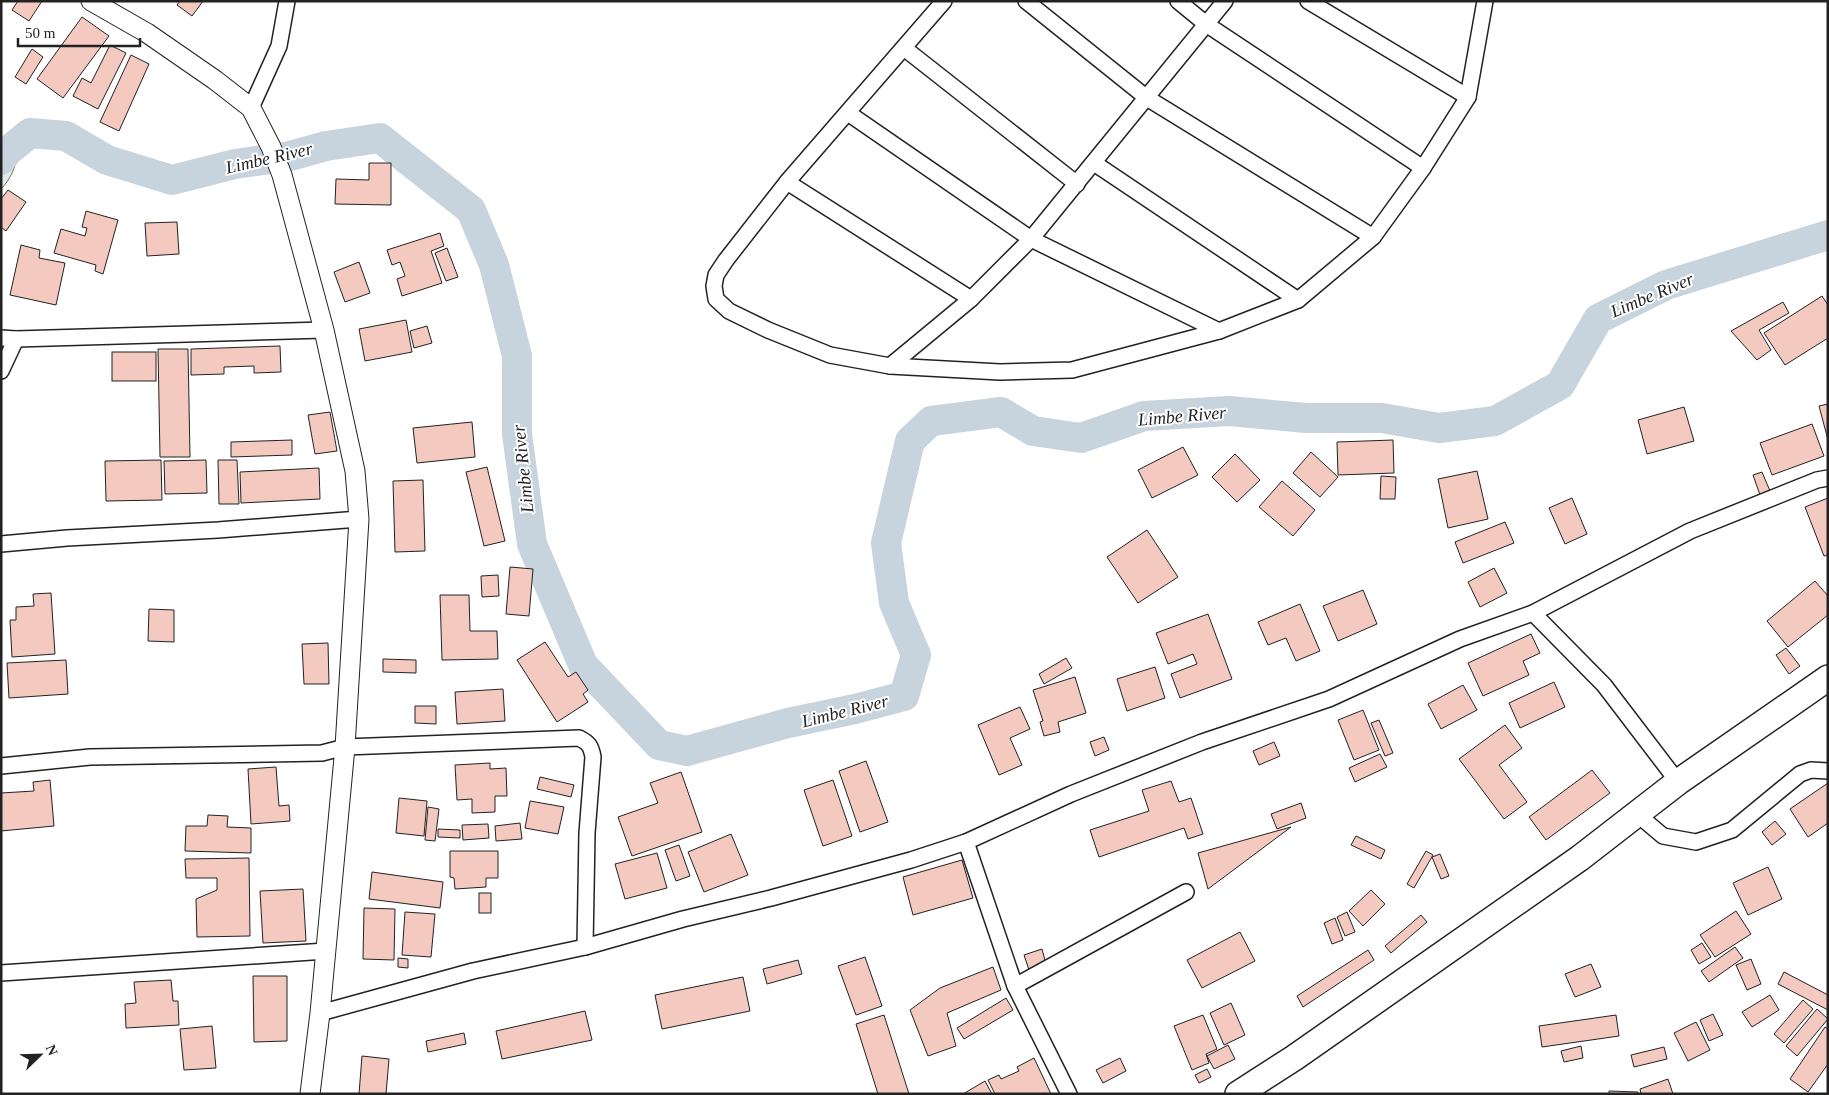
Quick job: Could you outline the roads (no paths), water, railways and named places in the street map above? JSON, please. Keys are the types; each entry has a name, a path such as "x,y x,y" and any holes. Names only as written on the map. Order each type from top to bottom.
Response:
{"highway":[{"path":"1238,1094 1302,1052 1572,863 1678,782 1828,678"}],"street":[{"path":"91,1 147,33 215,80 251,108 271,147 282,175 324,330 355,471 359,519 345,747 320,1013 310,1094"},
{"path":"251,108 279,46 287,1"},
{"path":"944,1 787,182 716,275 714,286 716,299 729,311 768,330 830,355 890,366 1000,372 1072,370 1219,331 1298,300 1373,237 1423,168 1468,97 1485,1"},
{"path":"1026,1 1147,98 1373,237"},
{"path":"1178,1 1206,24 1423,168"},
{"path":"890,366 972,299 1031,239 1225,1"},
{"path":"1308,1 1468,97"},
{"path":"904,48 1077,184"},
{"path":"848,113 1031,239 1219,331"},
{"path":"1094,163 1298,300"},
{"path":"787,182 972,299"},
{"path":"1,371 9,339 324,330"},
{"path":"320,1013 473,971 585,947 683,919 771,898 911,860 966,842 1072,794 1202,742 1329,699 1460,639 1533,613 1690,531 1817,480 1828,478"},
{"path":"1,544 359,519"},
{"path":"1533,613 1604,684 1678,782"},
{"path":"1,766 90,757 322,753 345,747 579,738 588,742 592,747 593,757 587,832 585,947"},
{"path":"1637,814 1663,836 1696,842 1732,830 1800,774 1810,770 1828,771"},
{"path":"966,842 1015,986 1069,1094"},
{"path":"1015,986 1186,892"},
{"path":"1,973 326,951"}],"waterway":[{"name":"Limbe River","path":"1,160 9,150 30,133 66,136 107,160 172,180 235,164 290,156 326,146 380,138 471,210 494,265 517,356 517,434 532,544 583,665 659,745 687,751 788,723 855,709 904,696 916,655 894,603 886,543 910,441 931,421 1001,412 1033,431 1081,438 1144,416 1229,411 1306,418 1382,418 1439,428 1495,421 1560,385 1598,319 1666,285 1828,235"}]}
